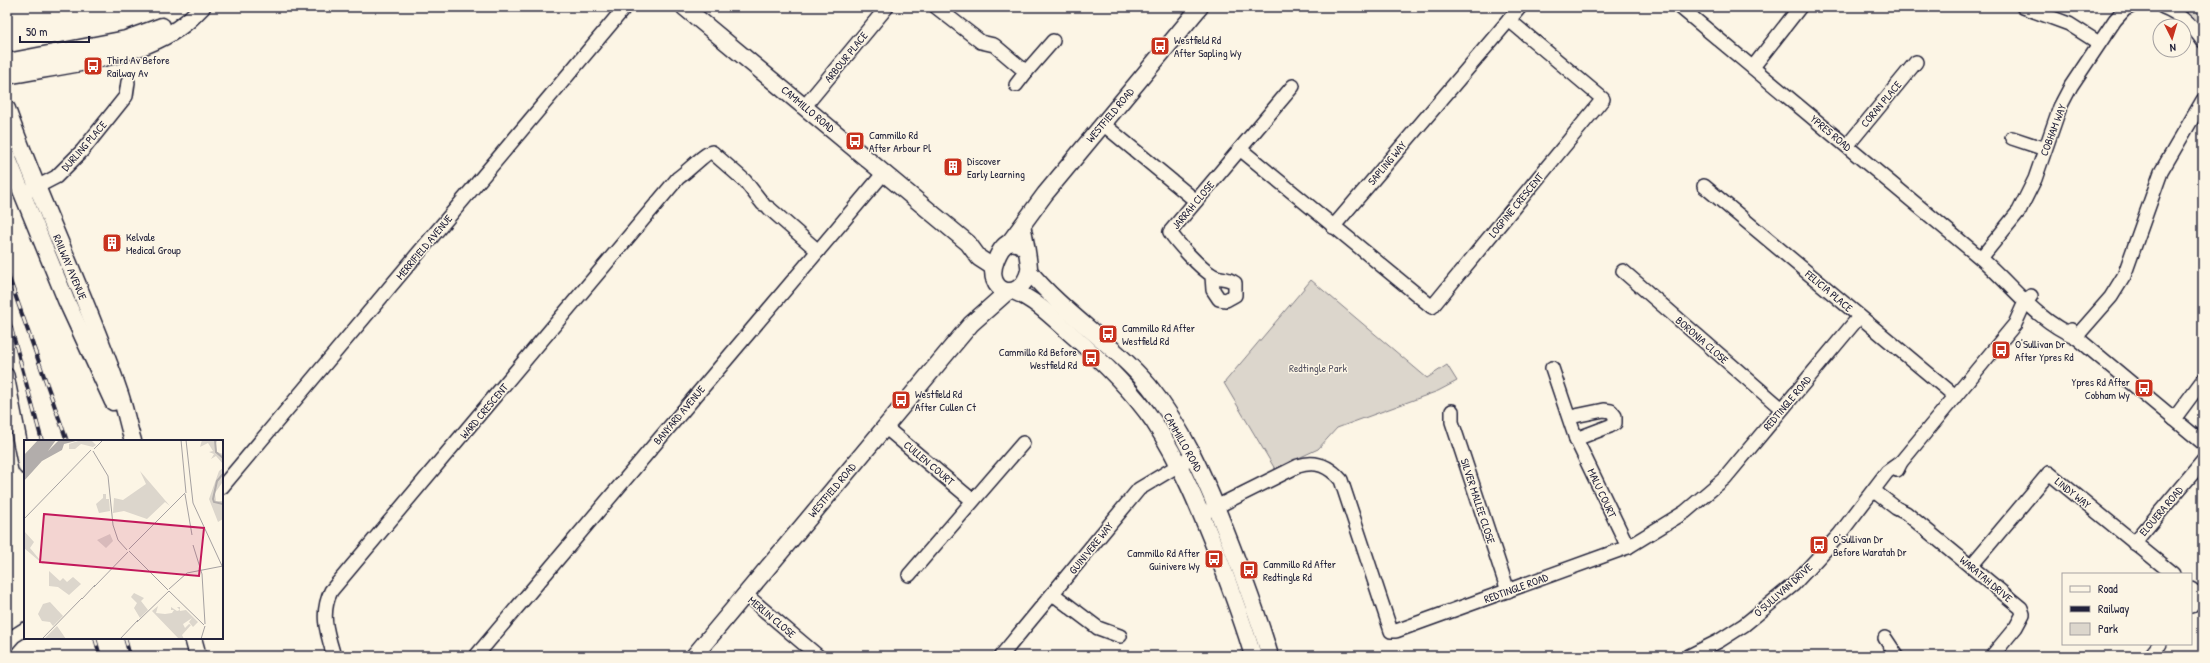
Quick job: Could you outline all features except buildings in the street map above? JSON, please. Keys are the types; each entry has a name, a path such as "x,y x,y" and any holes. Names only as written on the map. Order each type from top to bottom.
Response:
{"main road":[{"path":"7,62 133,37 157,29 200,7"},
{"path":"7,76 109,56 140,48 173,32 185,24 200,7"},
{"name":"WESTFIELD ROAD","path":"1004,247 1022,226 1045,194 1200,7"},
{"name":"CAMMILLO ROAD","path":"692,10 883,174 968,243 979,258 993,267"},
{"name":"RAILWAY AVENUE","path":"7,109 37,187 100,338 121,396 131,434"},
{"name":"RAILWAY AVENUE","path":"7,156 82,337 110,397 131,434"},
{"path":"1022,226 1025,235 1025,249 1029,271 1023,282 1005,289 993,267 1004,247 1017,243 1025,249"},
{"name":"CAMMILLO ROAD","path":"968,243 1004,247"},
{"name":"CAMMILLO ROAD","path":"1029,271 1043,288 1098,334 1149,387 1194,456 1252,597 1270,656"},
{"name":"CAMMILLO ROAD","path":"1005,289 1034,301 1103,363 1134,397 1153,422 1179,464 1202,514 1226,577 1253,656"},
{"name":"WESTFIELD ROAD","path":"694,656 971,324 1005,289"},
{"path":"182,639 187,656"},
{"path":"192,639 198,656"}],"street":[{"name":"MERRIFIELD AVENUE","path":"223,485 626,7"},
{"name":"ARBOUR PLACE","path":"805,106 887,7"},
{"path":"936,7 980,42 994,45 1026,72"},
{"name":"SAPLING WAY","path":"1333,227 1520,7"},
{"name":"YPRES ROAD","path":"1680,7 1981,258 2007,276 2033,303 2068,325 2076,337 2203,443"},
{"path":"1753,67 1800,7"},
{"path":"2023,7 2069,24 2099,43"},
{"name":"COBHAM WAY","path":"1981,258 2019,211 2035,179 2060,107 2071,86 2115,20 2125,9 2130,7"},
{"path":"2163,7 2169,9 2194,28 2203,41"},
{"name":"LOGPINE CRESCENT","path":"1333,227 1432,307 1603,99 1509,20"},
{"path":"1016,85 1053,41"},
{"name":"CORAN PLACE","path":"1847,146 1916,62"},
{"name":"DURLING PLACE","path":"22,194 56,178 82,151 126,96 128,82"},
{"name":"JARRAH CLOSE","path":"1212,276 1176,242 1170,232 1292,86"},
{"path":"2076,337 2111,297 2124,276 2161,172 2203,100"},
{"path":"1103,124 1196,201"},
{"path":"2012,138 2045,149"},
{"path":"1240,149 1333,227"},
{"name":"WARD CRESCENT","path":"334,656 324,622 325,607 332,591 678,178 692,169 705,154 712,152 746,181 766,206 818,251"},
{"name":"BANYARD AVENUE","path":"476,656 883,174"},
{"name":"FELICIA PLACE","path":"1704,186 1955,396"},
{"name":"BORONIA CLOSE","path":"1623,271 1782,409"},
{"name":"O'SULLIVAN DRIVE","path":"1689,656 1720,641 1768,606 1816,560 1863,506 1865,499 1879,491 1887,472 1901,462 2033,303"},
{"name":"REDTINGLE ROAD","path":"1202,514 1298,466 1314,464 1331,468 1341,480 1391,632 1628,547 1685,512 1725,478 1860,317"},
{"name":"MALU COURT","path":"1552,368 1570,417 1576,439 1628,547"},
{"path":"7,375 24,462"},
{"path":"2174,419 2203,380"},
{"path":"1570,417 1604,410 1612,411 1615,416 1615,423 1610,426 1576,439"},
{"name":"SILVER MALLEE CLOSE","path":"1452,411 1452,422 1508,591"},
{"name":"CULLEN COURT","path":"885,427 972,500"},
{"path":"909,575 972,500 1023,443"},
{"name":"GUINIVERE WAY","path":"1001,656 1139,489 1194,456"},
{"name":"ELOUERA ROAD","path":"2134,543 2203,461"},
{"name":"LINDY WAY","path":"1971,566 2049,473 2172,573"},
{"name":"WARATAH DRIVE","path":"1879,491 1900,502 1906,513 2021,608 2023,614 2016,627 1992,656"},
{"name":"MERLIN CLOSE","path":"745,594 818,656"},
{"path":"1053,594 1098,628 1120,636"},
{"path":"2192,604 2198,595"},
{"path":"1885,638 1897,656"},
{"path":"2150,656 2159,645"}],"green space":[{"path":"2182,7 2198,7 2203,11 2203,26"},
{"name":"Redtingle Park","path":"1311,280 1427,378 1447,365 1457,381 1438,391 1337,428 1318,449 1275,469 1224,383"}],"railway":[{"path":"7,272 67,440"},
{"path":"7,313 42,440"},
{"path":"95,639 100,656"},
{"path":"125,639 130,656"}],"place":[{"name":"Westfield Rd After Sapling Wy","path":"1160,46"},
{"name":"Third Av Before Railway Av","path":"93,66"},
{"name":"Cammillo Rd After Arbour Pl","path":"855,141"},
{"name":"Discover Early Learning","path":"953,167"},
{"name":"Kelvale Medical Group","path":"112,243"},
{"name":"Cammillo Rd After Westfield Rd","path":"1108,334"},
{"name":"O'Sullivan Dr After Ypres Rd","path":"2001,350"},
{"name":"Cammillo Rd Before Westfield Rd","path":"1091,358"},
{"name":"Ypres Rd After Cobham Wy","path":"2144,388"},
{"name":"Westfield Rd After Cullen Ct","path":"901,400"},
{"name":"O'Sullivan Dr Before Waratah Dr","path":"1819,545"},
{"name":"Cammillo Rd After Guinivere Wy","path":"1214,559"},
{"name":"Cammillo Rd After Redtingle Rd","path":"1249,570"}]}
